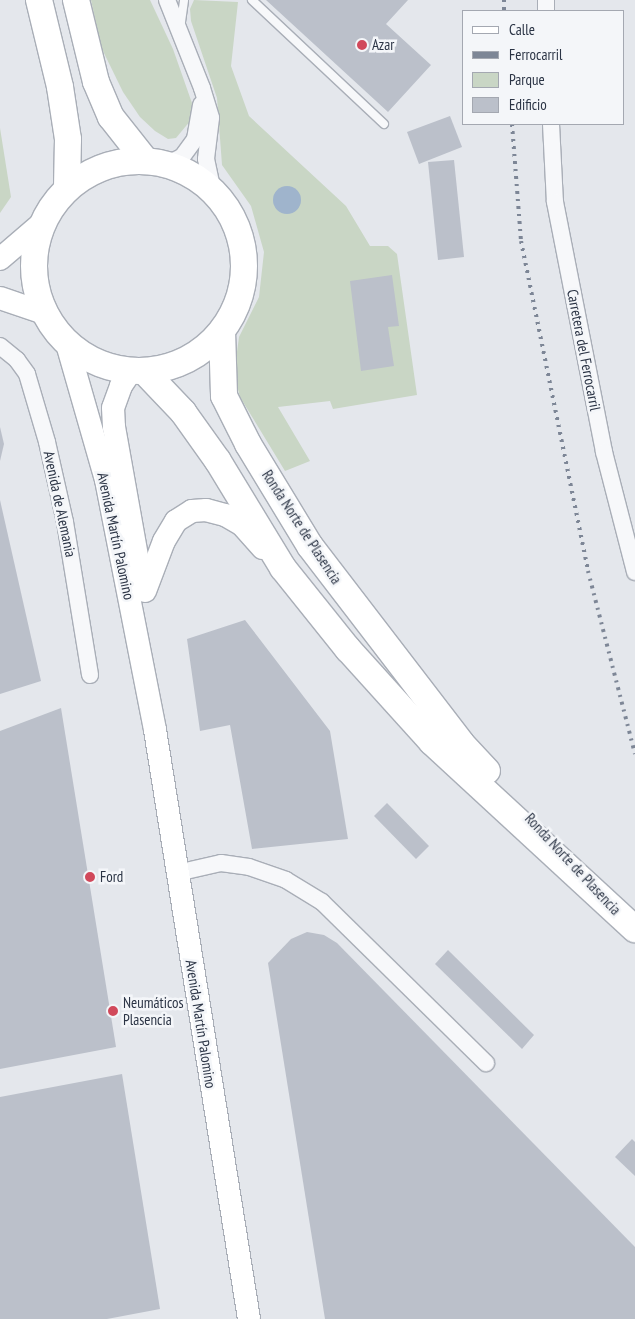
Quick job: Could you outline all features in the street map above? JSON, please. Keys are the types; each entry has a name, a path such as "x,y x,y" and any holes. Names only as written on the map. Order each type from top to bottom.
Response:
{"highway":[{"path":"39,0 60,87 68,139 67,188"},
{"path":"76,0 96,82 111,117 156,162"},
{"path":"116,162 156,162 200,179 213,191 235,222 244,259 240,297 222,331 187,360 137,371 93,361 67,344 44,313 34,277 33,254 41,224 67,188 90,172 116,162"},
{"name":"Ronda Norte de Plasencia","path":"222,331 224,396 248,444 310,546 461,743 629,923"},
{"name":"Ronda Norte de Plasencia","path":"137,371 183,412 218,461 282,568 348,649 432,742 629,923"}],"main road":[{"path":"0,259 41,224"},
{"path":"0,298 44,313"},
{"name":"Avenida Martín Palomino","path":"67,344 106,480 155,730 249,1319"},
{"name":"Avenida Martín Palomino","path":"137,371 121,386 113,408 114,427 144,595 155,730"},
{"path":"144,595 164,541 176,521 192,511 206,510 225,515 242,525 282,568"}],"street":[{"path":"166,0 181,32 211,118 206,159 213,191"},
{"path":"156,162 182,157 195,140 200,122 202,88"},
{"name":"Carretera del Ferrocarril","path":"551,125 555,202 604,452 635,572"},
{"name":"Avenida de Alemania","path":"0,346 17,360 27,374 47,442 65,522 90,675"},
{"path":"177,873 221,863 248,867 286,880 315,897 486,1063"}],"lane":[{"path":"181,32 184,0"},
{"path":"252,0 384,124"}],"green space":[{"path":"91,0 150,0 173,49 193,106 191,120 176,138 168,139 155,131 140,117 123,92 101,47"},
{"path":"194,0 238,2 231,66 249,116 346,206 370,246 388,246 397,254 417,395 333,409 330,401 278,407 310,461 285,471 240,397 234,374 239,337 259,297 264,252 251,206 222,165 217,98 191,21 190,9"},
{"path":"0,128 11,197 0,213"}],"water":[{"path":"287,186 297,190 301,200 297,210 287,214 277,210 273,200 277,190"}],"building":[{"name":"Azar","path":"266,0 408,0 386,24 431,65 388,112"},
{"path":"450,116 462,147 419,164 407,132"},
{"path":"454,160 464,257 438,260 428,162"},
{"path":"392,275 399,326 388,327 394,366 361,371 350,281"},
{"path":"0,427 4,444 0,461"},
{"path":"0,500 41,681 0,694"},
{"path":"245,620 330,731 348,839 252,849 230,725 200,731 187,639"},
{"path":"61,708 116,1047 0,1069 0,731"},
{"path":"387,803 429,846 416,859 374,816"},
{"path":"307,932 324,935 337,943 635,1247 635,1319 325,1319 268,963 291,939"},
{"path":"448,950 534,1035 522,1049 435,964"},
{"path":"122,1074 160,1309 107,1319 0,1319 0,1097"},
{"path":"632,1139 635,1142 635,1176 615,1157"}],"railway":[{"path":"504,0 504,10"},
{"path":"512,125 521,241 588,571 635,754"}],"place":[{"name":"Azar","path":"362,45"},
{"name":"Ford","path":"90,877"},
{"name":"Neumáticos Plasencia","path":"113,1011"}]}
